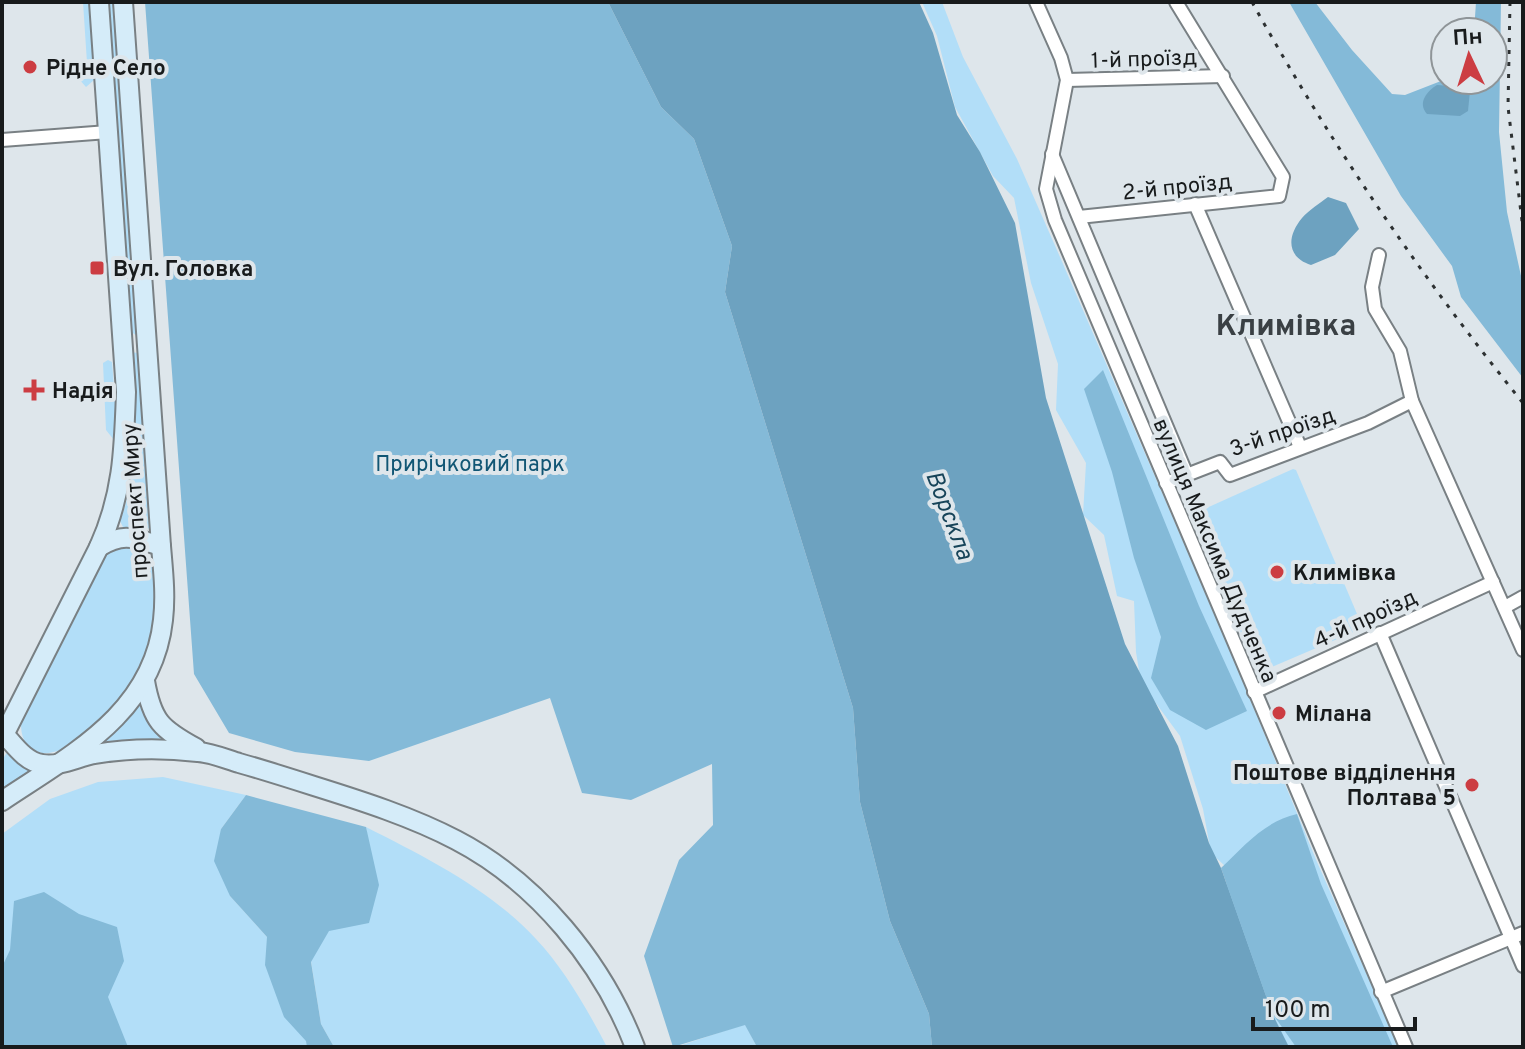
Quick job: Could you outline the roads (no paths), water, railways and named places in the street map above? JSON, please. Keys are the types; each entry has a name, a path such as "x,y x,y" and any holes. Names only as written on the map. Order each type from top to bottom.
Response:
{"main road":[{"name":"проспект Миру","path":"3,737 99,547 121,480 126,392 99,2"},
{"name":"проспект Миру","path":"2,801 83,749 110,724 145,681 157,652 163,622 161,546 123,2"},
{"path":"123,344 147,343"},
{"path":"99,547 114,538 125,536 161,546"},
{"path":"145,681 155,719 168,732 202,752 355,799 426,825 490,860 525,888 558,921 587,958 612,999 635,1047"},
{"path":"3,737 30,760 41,764 57,764 93,754 130,750 202,752"}],"street":[{"path":"1036,2 1061,58 1067,80"},
{"path":"1176,2 1223,76"},
{"name":"1-й проїзд","path":"1067,80 1223,76"},
{"name":"2-й проїзд","path":"1079,217 1279,196 1283,177 1223,76"},
{"name":"вулиця Максима Дудченка","path":"1067,80 1046,189 1055,220 1406,1047"},
{"path":"2,140 108,132"},
{"name":"вулиця Максима Дудченка","path":"1052,152 1187,475"},
{"path":"1195,204 1300,447"},
{"path":"1379,255 1372,287 1375,309 1400,351 1412,401 1523,650"},
{"name":"3-й проїзд","path":"1166,483 1220,462 1230,475 1368,423 1412,401"},
{"name":"4-й проїзд","path":"1254,692 1493,582"},
{"path":"1505,607 1523,597"},
{"path":"1380,633 1517,935 1523,966"},
{"path":"1381,992 1517,935"}],"water":[{"name":"Ворскла","path":"608,2 919,2 933,33 957,115 980,152 1015,223 1046,398 1125,644 1178,746 1209,843 1221,868 1272,1013 1289,1047 932,1047 929,1014 890,921 860,802 853,708 725,292 732,246 694,139 661,107"},
{"path":"1427,94 1470,96 1468,111 1460,116 1427,114 1423,102"},
{"path":"1328,197 1346,203 1359,229 1335,255 1311,265 1297,257 1292,239 1302,218"}],"railway":[{"path":"1252,2 1345,158 1413,258 1523,403"},
{"path":"1510,2 1508,107 1523,229"}],"place":[{"name":"Рідне Село","path":"30,67"},
{"name":"Вул. Головка","path":"97,268"},
{"name":"Надія","path":"34,390"},
{"name":"Климівка","path":"1277,572"},
{"name":"Мілана","path":"1279,713"},
{"name":"Поштове відділення Полтава 5","path":"1472,785"}],"district":[{"name":"Климівка","path":"1286,325"}],"park label":[{"name":"Прирічковий парк","path":"470,463"}]}
